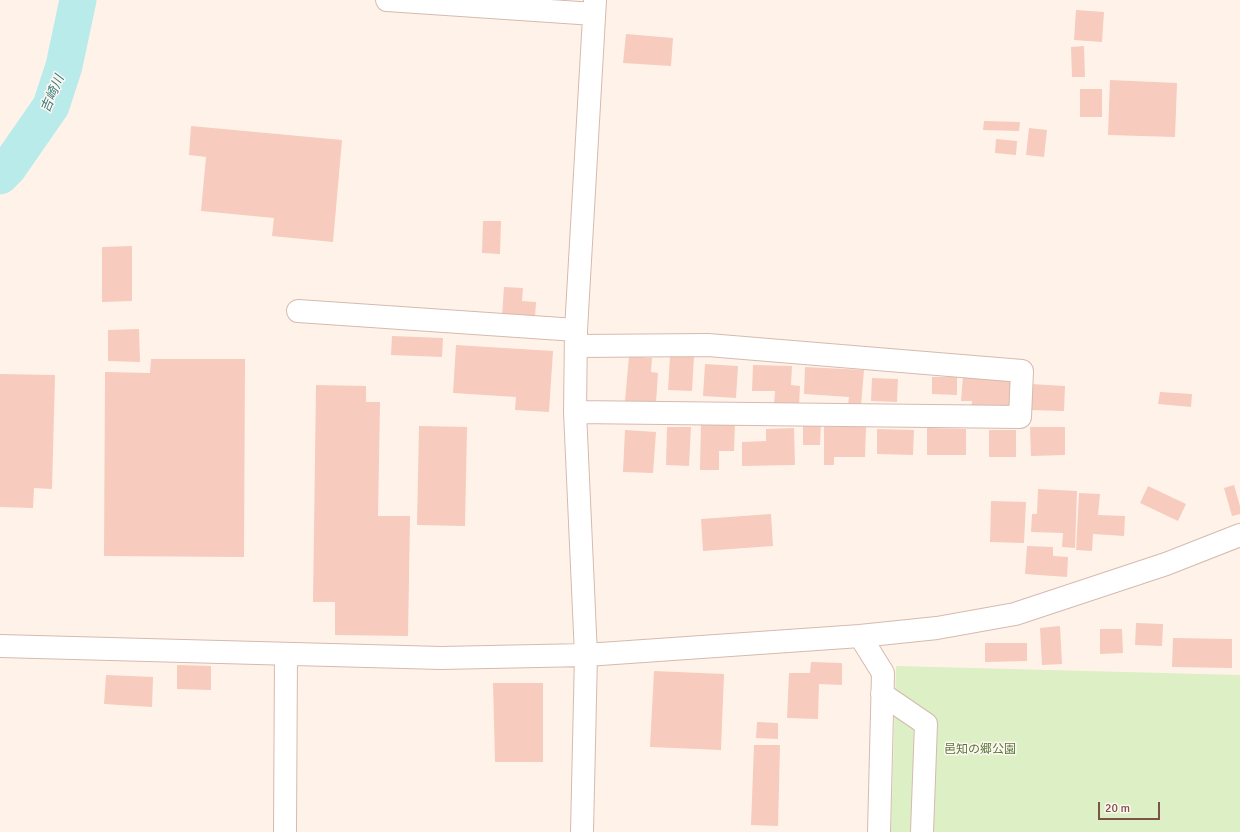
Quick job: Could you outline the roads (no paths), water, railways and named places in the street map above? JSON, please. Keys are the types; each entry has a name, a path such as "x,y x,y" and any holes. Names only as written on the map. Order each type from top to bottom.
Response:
{"street":[{"path":"387,0 594,7 576,338 575,412 586,655 582,832"},
{"path":"298,311 576,338 708,345 1022,371 1020,417 575,412"},
{"path":"0,646 441,658 586,655 860,636 937,628 1015,614 1166,564 1240,535"},
{"path":"860,636 883,673 879,832"},
{"path":"285,832 286,654"},
{"path":"882,694 926,724 922,832"}],"waterway":[{"name":"吉崎川","path":"0,176 8,168 51,106 64,66 78,0"}],"park label":[{"name":"邑知の郷公園","path":"980,750"}]}
